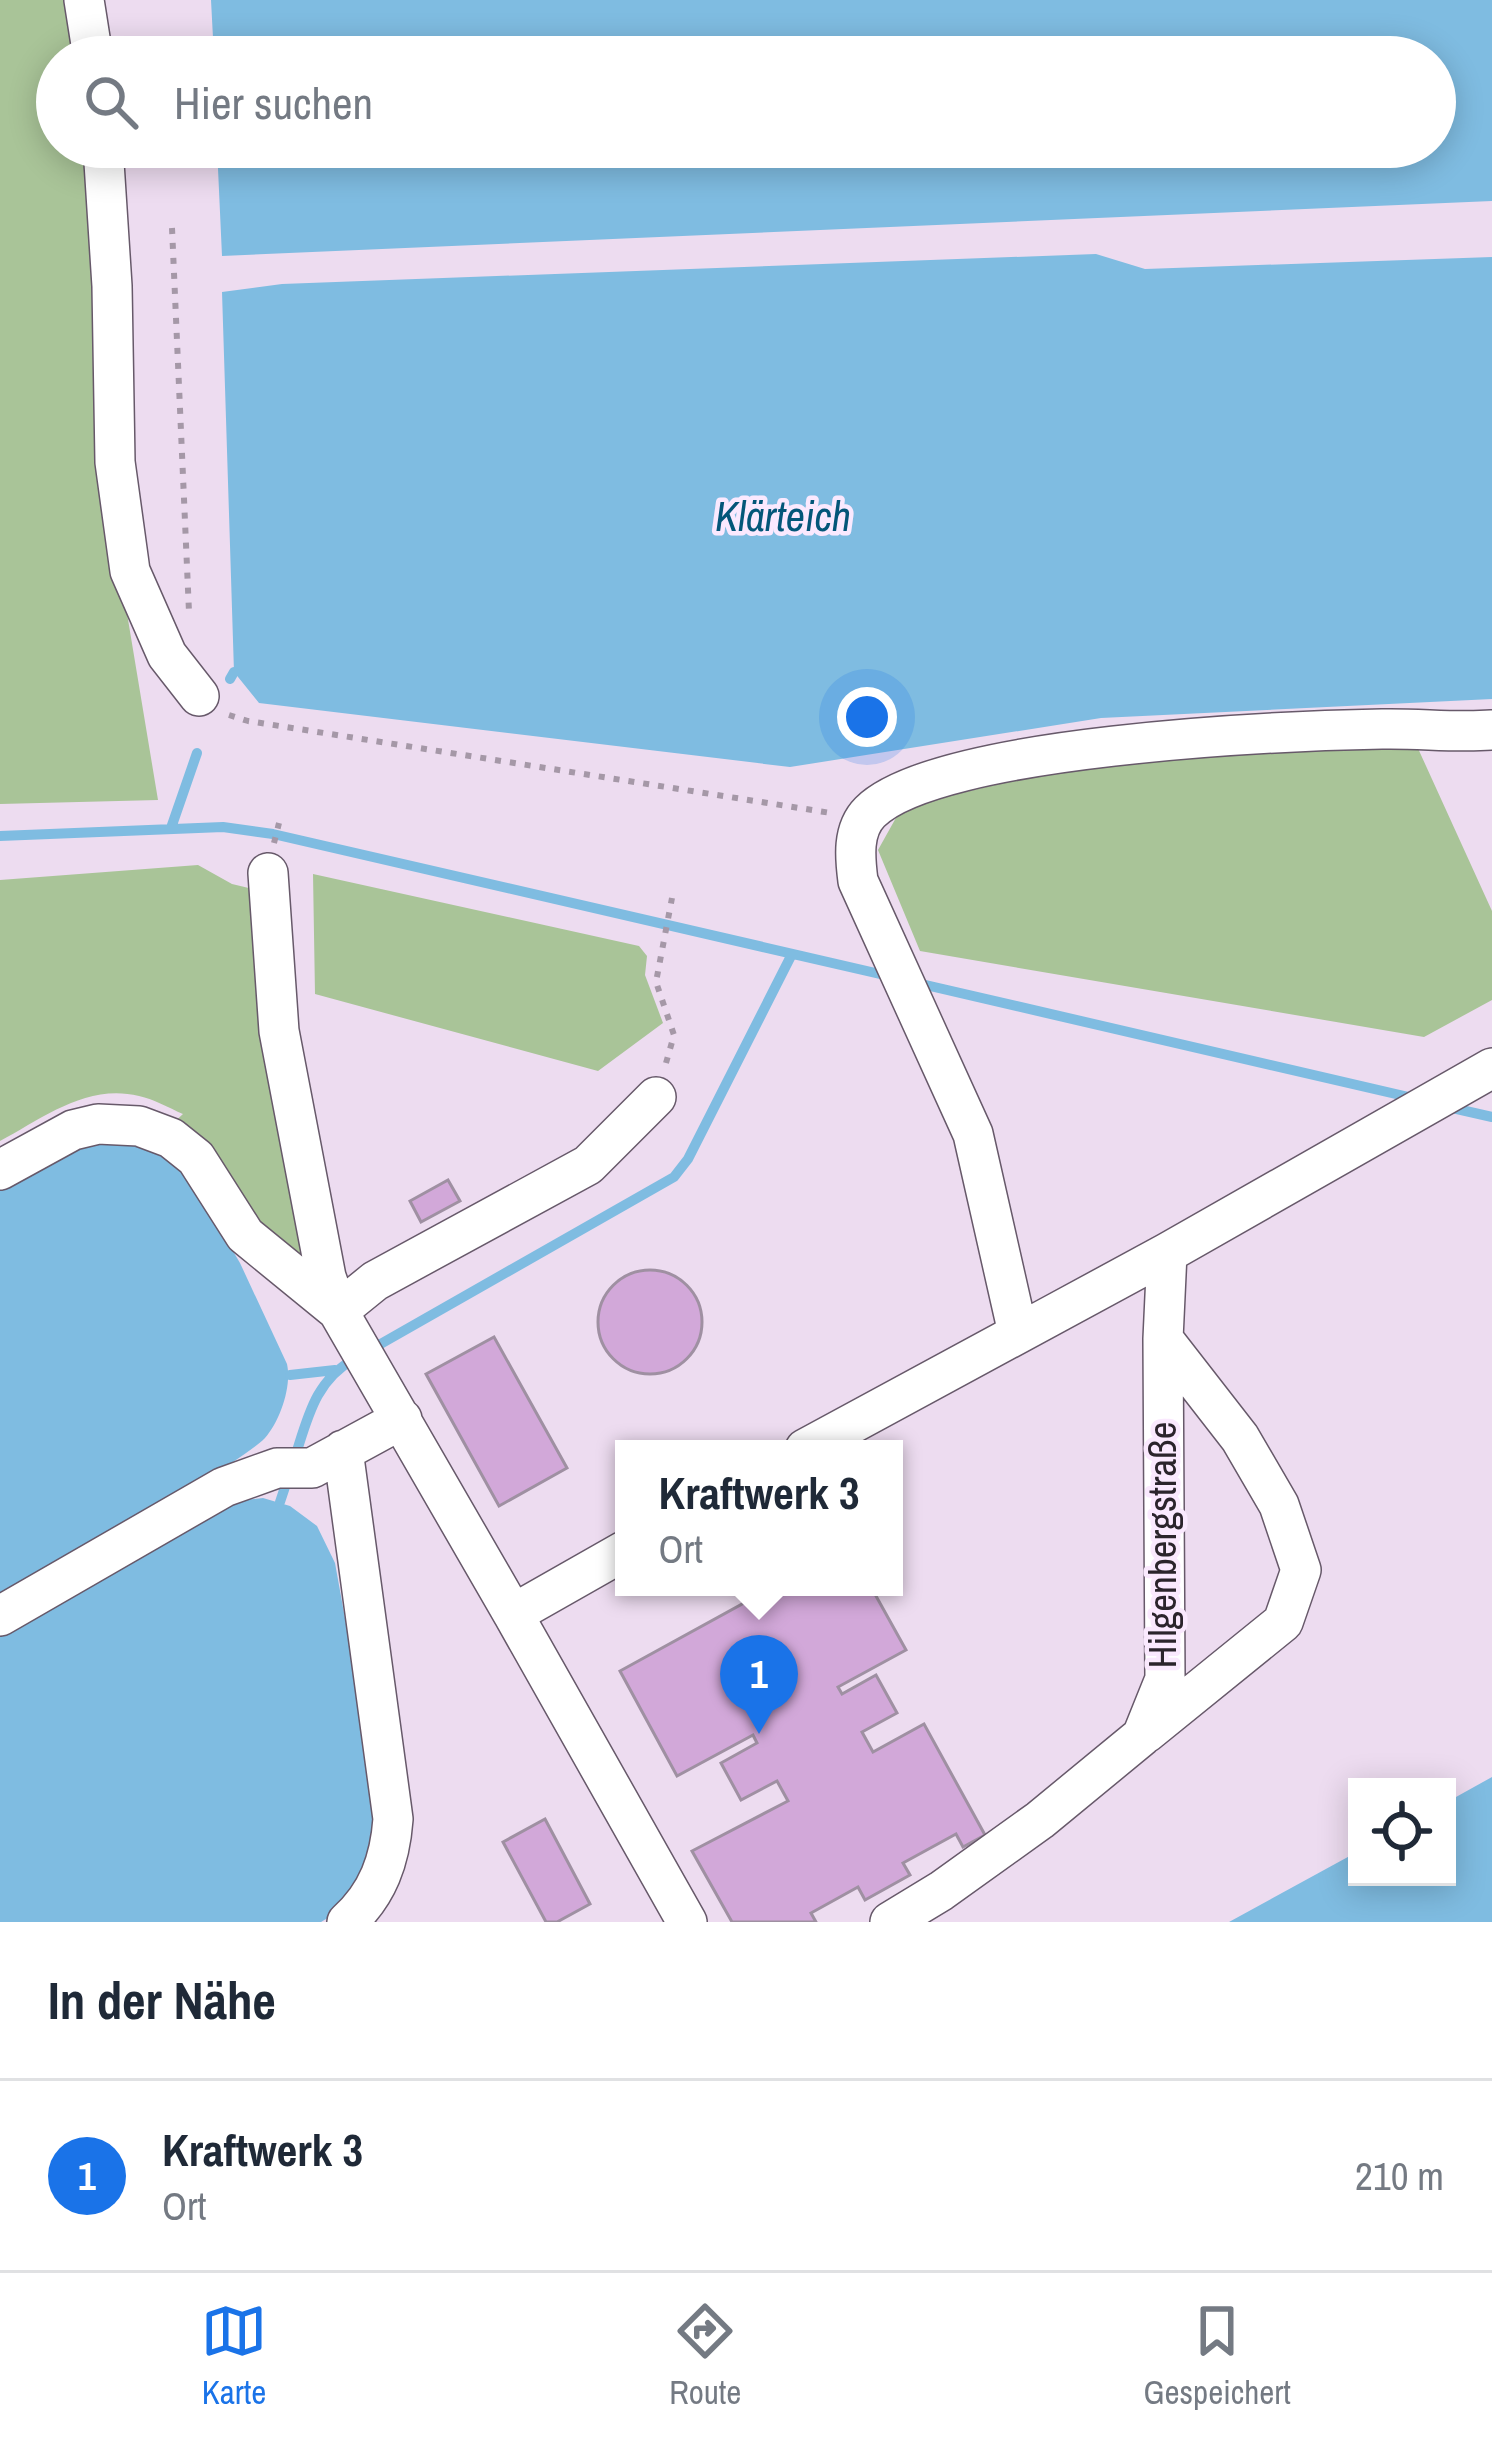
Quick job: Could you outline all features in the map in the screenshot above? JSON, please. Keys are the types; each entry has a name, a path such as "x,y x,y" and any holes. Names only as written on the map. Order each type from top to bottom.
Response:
{"lane":[{"path":"84,0 90,36"},
{"path":"105,168 115,462 130,571 167,655 200,696"},
{"path":"1018,1333 973,1134 858,881 856,842 865,818 901,791 932,780 1041,757 1205,739 1384,729 1492,730"},
{"path":"268,873 279,1031 326,1277 356,1339 687,1922"},
{"path":"822,1440 1167,1253 1492,1068"},
{"path":"356,1339 375,1281 588,1165 656,1097"},
{"path":"0,1170 73,1130 98,1124 139,1126 171,1138 196,1158 245,1235 356,1339"},
{"name":"Hilgenbergstraße","path":"890,1922 1040,1820 1142,1736 1165,1679 1162,1339 1167,1253"},
{"path":"1142,1736 1283,1622 1301,1570 1279,1504 1240,1438 1162,1339"},
{"path":"0,1616 224,1487 343,1450 402,1419"},
{"path":"343,1450 393,1820 391,1850 379,1882 347,1922"},
{"path":"512,1615 615,1557"}],"path":[{"path":"172,228 190,624"},
{"path":"200,696 222,712 248,721 865,818"},
{"path":"672,898 656,982 674,1036"}],"green space":[{"path":"0,0 67,0 75,36 36,36 36,168 91,168 104,475 158,800 0,804"},
{"path":"1416,744 1492,911 1492,1000 1424,1037 920,951 878,850 902,807 1122,755"},
{"path":"198,865 232,884 257,890 316,1273 275,1249 168,1128 183,1114 156,1101 120,1093 84,1098 0,1141 0,880"},
{"path":"313,874 639,946 647,956 645,975 663,1023 598,1071 315,994"}],"water":[{"path":"211,0 1492,0 1492,201 222,256 218,168 1456,168 1456,36 213,36"},
{"name":"Klärteich","path":"1096,254 1145,269 1492,257 1492,699 1101,718 790,767 259,703 234,672 222,292 282,284"},
{"path":"140,1140 183,1166 240,1263 287,1364 284,1403 270,1431 245,1454 0,1599 0,1189 87,1142"},
{"path":"263,1498 290,1506 317,1526 335,1563 379,1807 367,1877 321,1922 0,1922 0,1628 226,1502"},
{"path":"1492,1777 1492,1922 1229,1922 1348,1857 1348,1886 1456,1886 1456,1797"}],"building":[{"path":"448,1180 460,1201 421,1222 410,1201"},
{"path":"650,1270 670,1274 687,1285 698,1302 702,1322 698,1342 687,1359 670,1370 650,1374 630,1370 613,1359 602,1342 598,1322 602,1302 613,1285 630,1274"},
{"path":"494,1337 567,1468 499,1506 426,1374"},
{"path":"757,1596 876,1596 906,1650 838,1687 842,1694 876,1675 897,1713 862,1732 873,1752 924,1724 985,1835 963,1847 956,1834 903,1863 910,1875 865,1900 858,1887 811,1913 816,1922 732,1922 692,1851 788,1801 777,1781 741,1800 721,1763 757,1743 753,1735 677,1776 620,1671"},
{"path":"545,1819 590,1904 557,1922 546,1922 503,1842"}],"waterway":[{"path":"230,679 234,672"},
{"path":"171,828 197,753"},
{"path":"0,836 223,827 273,834 893,977"},
{"path":"370,1350 674,1177 688,1159 792,954"},
{"path":"917,983 1413,1098"},
{"path":"1448,1107 1492,1117"},
{"path":"295,1457 322,1389 354,1359"},
{"path":"290,1375 335,1370"},
{"path":"280,1502 289,1475"}],"place":[{"name":"Kraftwerk 3","path":"759,1734"}]}
